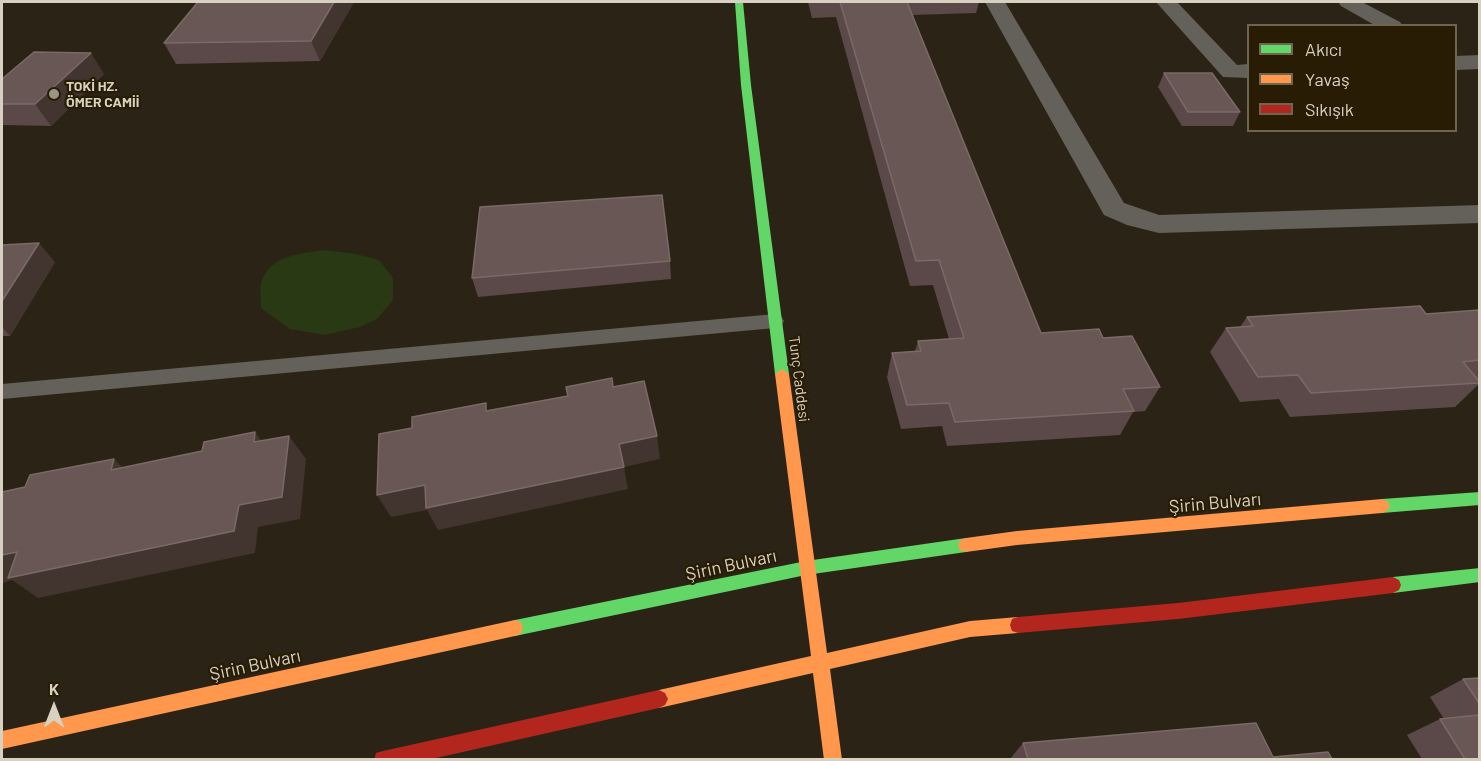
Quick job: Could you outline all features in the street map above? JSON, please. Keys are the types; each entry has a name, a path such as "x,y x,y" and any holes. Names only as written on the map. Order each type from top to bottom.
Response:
{"main road":[{"name":"Tunç Caddesi","path":"739,2 746,85 775,321 833,759"},
{"name":"Şirin Bulvarı","path":"2,740 365,659 806,568 1017,538 1479,498"},
{"path":"383,759 970,629 1178,611 1479,575"}],"street":[{"path":"994,2 1114,209 1159,224 1479,214"},
{"path":"1166,2 1240,72"},
{"path":"1348,2 1389,24"}],"lane":[{"path":"2,392 775,321"}],"green space":[{"path":"323,250 356,254 379,260 393,278 393,300 377,319 360,327 324,335 290,329 261,308 261,283 273,265 288,257"}],"building":[{"path":"198,2 334,2 311,41 164,43"},
{"path":"840,2 907,2 1041,333 1099,329 1103,338 1132,336 1160,387 1123,389 1134,411 955,422 949,403 907,405 892,353 921,351 918,341 964,338 939,260 916,261"},
{"path":"34,52 91,53 35,104 2,104 2,79"},
{"path":"1164,73 1212,73 1240,112 1188,112"},
{"path":"662,195 670,261 472,278 480,207"},
{"path":"39,243 2,301 2,245"},
{"path":"1420,306 1426,314 1479,310 1479,360 1463,362 1479,383 1311,393 1298,375 1258,377 1226,328 1253,326 1247,317"},
{"path":"612,378 613,387 644,381 657,436 619,444 624,467 426,508 425,485 377,495 379,434 412,428 412,417 486,403 486,411 568,396 566,387"},
{"path":"255,432 254,442 289,436 282,497 239,505 234,531 8,578 17,552 2,555 2,492 25,487 30,475 114,459 111,470 202,451 204,442"},
{"path":"1479,678 1479,703 1463,679"},
{"path":"1479,715 1479,759 1465,759 1440,719"},
{"path":"1256,723 1273,757 1328,752 1332,759 1028,759 1023,743"}],"traffic: fast":[{"path":"739,2 746,85 782,374"},
{"path":"1382,506 1480,498"},
{"path":"515,628 806,568 966,545"},
{"path":"1393,585 1480,575"}],"traffic: slow":[{"path":"782,374 833,760"},
{"path":"966,545 1017,538 1382,506"},
{"path":"659,699 970,629 1018,625"},
{"path":"2,740 515,628"}],"traffic: jam":[{"path":"1018,625 1178,611 1393,585"},
{"path":"383,760 659,699"}],"place":[{"name":"TOKİ HZ. ÖMER CAMİİ","path":"54,94"}]}
